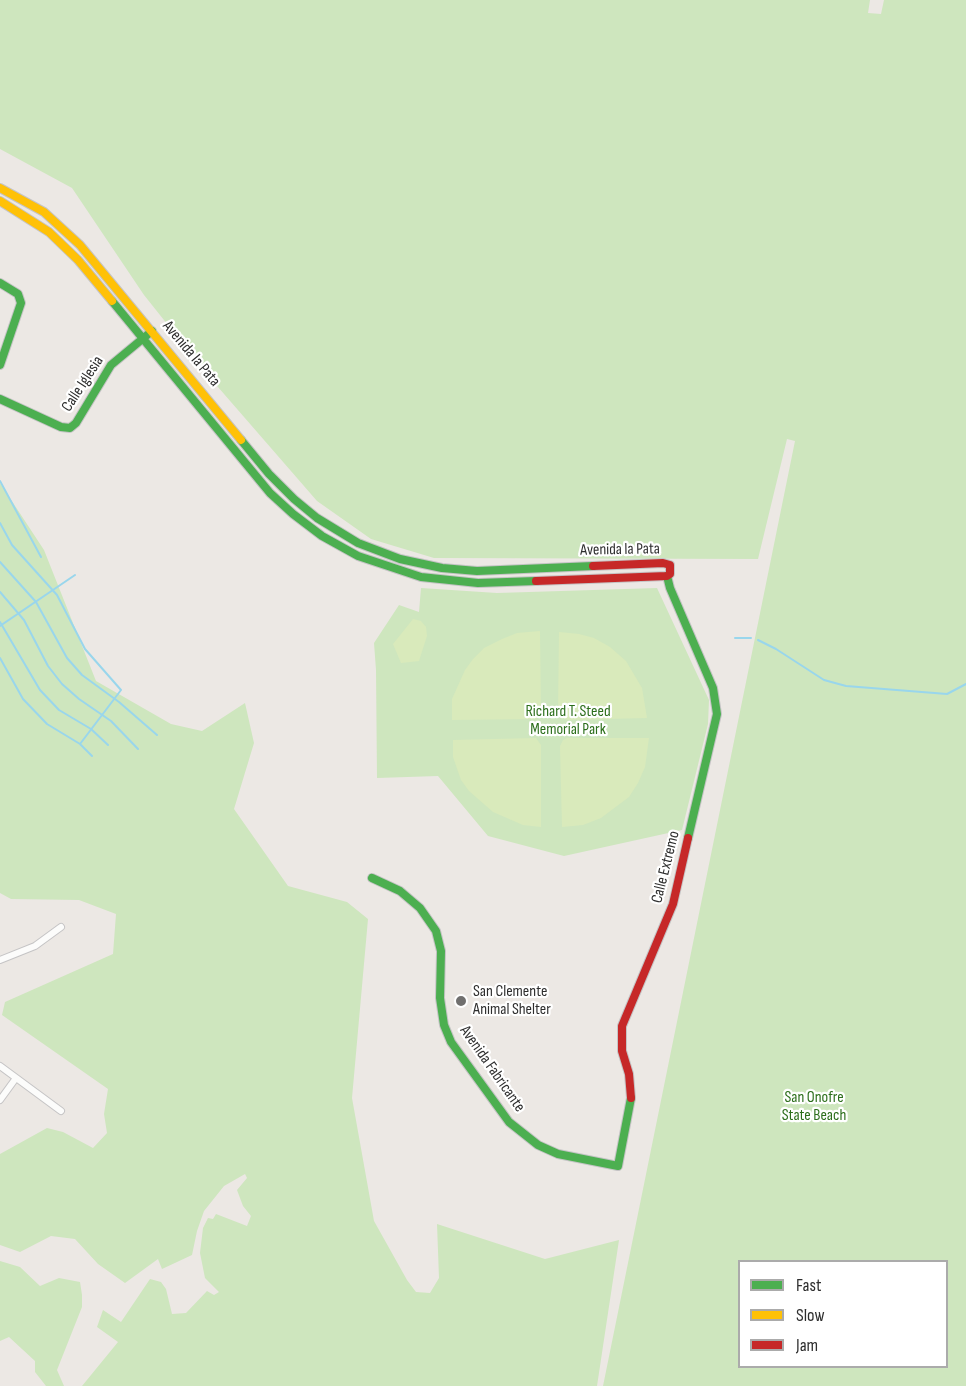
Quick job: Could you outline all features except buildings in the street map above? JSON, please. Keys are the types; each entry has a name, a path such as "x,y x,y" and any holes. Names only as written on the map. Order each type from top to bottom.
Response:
{"main road":[{"name":"Avenida la Pata","path":"0,188 44,212 80,245 269,474 317,518 358,543 400,559 442,568 477,571 667,563 671,570 667,576 478,584 422,577 358,556 321,536 270,493 78,260 49,232 0,201"},
{"path":"0,283 18,294 21,303 0,365"},
{"name":"Calle Iglesia","path":"0,399 61,427 70,428 76,423 111,365 152,331"},
{"name":"Calle Extremo","path":"618,1166 632,1095 622,1051 622,1026 673,904 717,714 713,688 667,576"},
{"name":"Avenida Fabricante","path":"372,878 400,891 420,908 436,931 441,951 440,998 444,1025 451,1042 509,1122 538,1145 558,1154 618,1166"}],"street":[{"path":"0,960 35,946 61,927"},
{"path":"0,1066 61,1111"},
{"path":"0,1100 16,1078"}],"green space":[{"name":"San Onofre State Beach","path":"0,0 870,0 868,13 881,14 884,0 966,0 966,1386 603,1386 795,441 787,439 758,559 434,558 371,539 317,501 211,379 144,295 72,188 0,149"},
{"path":"0,483 44,550 96,681 171,724 202,731 245,703 254,743 234,809 288,886 347,902 368,919 352,1098 374,1221 407,1280 416,1292 430,1293 439,1278 437,1224 545,1259 619,1240 597,1386 82,1386 118,1342 97,1327 103,1310 121,1322 150,1279 161,1282 166,1289 172,1314 186,1313 207,1291 214,1295 219,1292 205,1278 200,1253 203,1228 208,1218 213,1219 216,1214 247,1226 251,1216 243,1206 237,1190 247,1178 245,1174 224,1186 204,1211 192,1255 162,1269 158,1259 125,1283 98,1264 75,1239 51,1236 20,1252 0,1245 0,1154 47,1128 63,1132 93,1148 107,1133 104,1114 108,1089 2,1015 5,1002 113,954 116,914 79,900 11,899 0,893"},
{"name":"Richard T. Steed Memorial Park","path":"421,588 497,593 657,588 709,700 708,724 682,830 564,856 488,836 438,776 377,778 374,643 399,605 419,612"},
{"path":"413,619 421,621 426,627 427,636 419,661 401,663 393,644"},
{"path":"540,631 541,713 539,717 535,719 452,720 452,699 465,670 473,659 484,648 502,639 517,633"},
{"path":"559,632 594,638 610,647 626,661 642,688 647,718 568,720 562,718 558,713"},
{"path":"536,738 541,745 541,827 523,825 493,812 469,791 461,780 453,757 453,740"},
{"path":"567,738 649,738 645,767 629,797 601,818 583,825 562,827 560,746"},
{"path":"0,1261 20,1267 40,1286 59,1278 80,1282 82,1307 57,1370 64,1386 46,1386 35,1372 35,1361 9,1337 0,1341"}],"waterway":[{"path":"0,481 41,557"},
{"path":"0,523 12,545 57,595 85,649 121,690 80,744 92,756"},
{"path":"0,562 36,602 67,658 82,675 119,702 157,735"},
{"path":"0,626 75,575"},
{"path":"0,592 24,620 48,666 62,684 111,721 138,749"},
{"path":"0,622 40,690 59,710 91,729 108,745"},
{"path":"735,638 751,638"},
{"path":"758,640 824,680 846,686 947,694 966,684"},
{"path":"0,658 23,699 47,724 80,744"}],"traffic: fast":[{"path":"0,283 18,294 21,303 0,365"},
{"path":"112,301 270,493 322,536 358,556 421,577 478,583 536,581"},
{"path":"0,399 61,427 70,428 76,423 111,365 152,331"},
{"path":"241,440 269,474 317,518 358,543 400,559 442,568 477,571 593,566"},
{"path":"667,576 713,688 717,714 688,838"},
{"path":"372,878 400,891 420,908 436,931 441,951 440,998 444,1025 451,1042 509,1122 538,1145 558,1154 618,1166 631,1098"}],"traffic: slow":[{"path":"0,188 44,212 80,245 241,440"},
{"path":"0,201 49,232 78,260 112,301"}],"traffic: jam":[{"path":"536,581 667,576 670,574 670,565 663,563 593,566"},
{"path":"631,1098 629,1074 622,1051 622,1026 673,904 688,838"}],"place":[{"name":"San Clemente Animal Shelter","path":"461,1001"}]}
